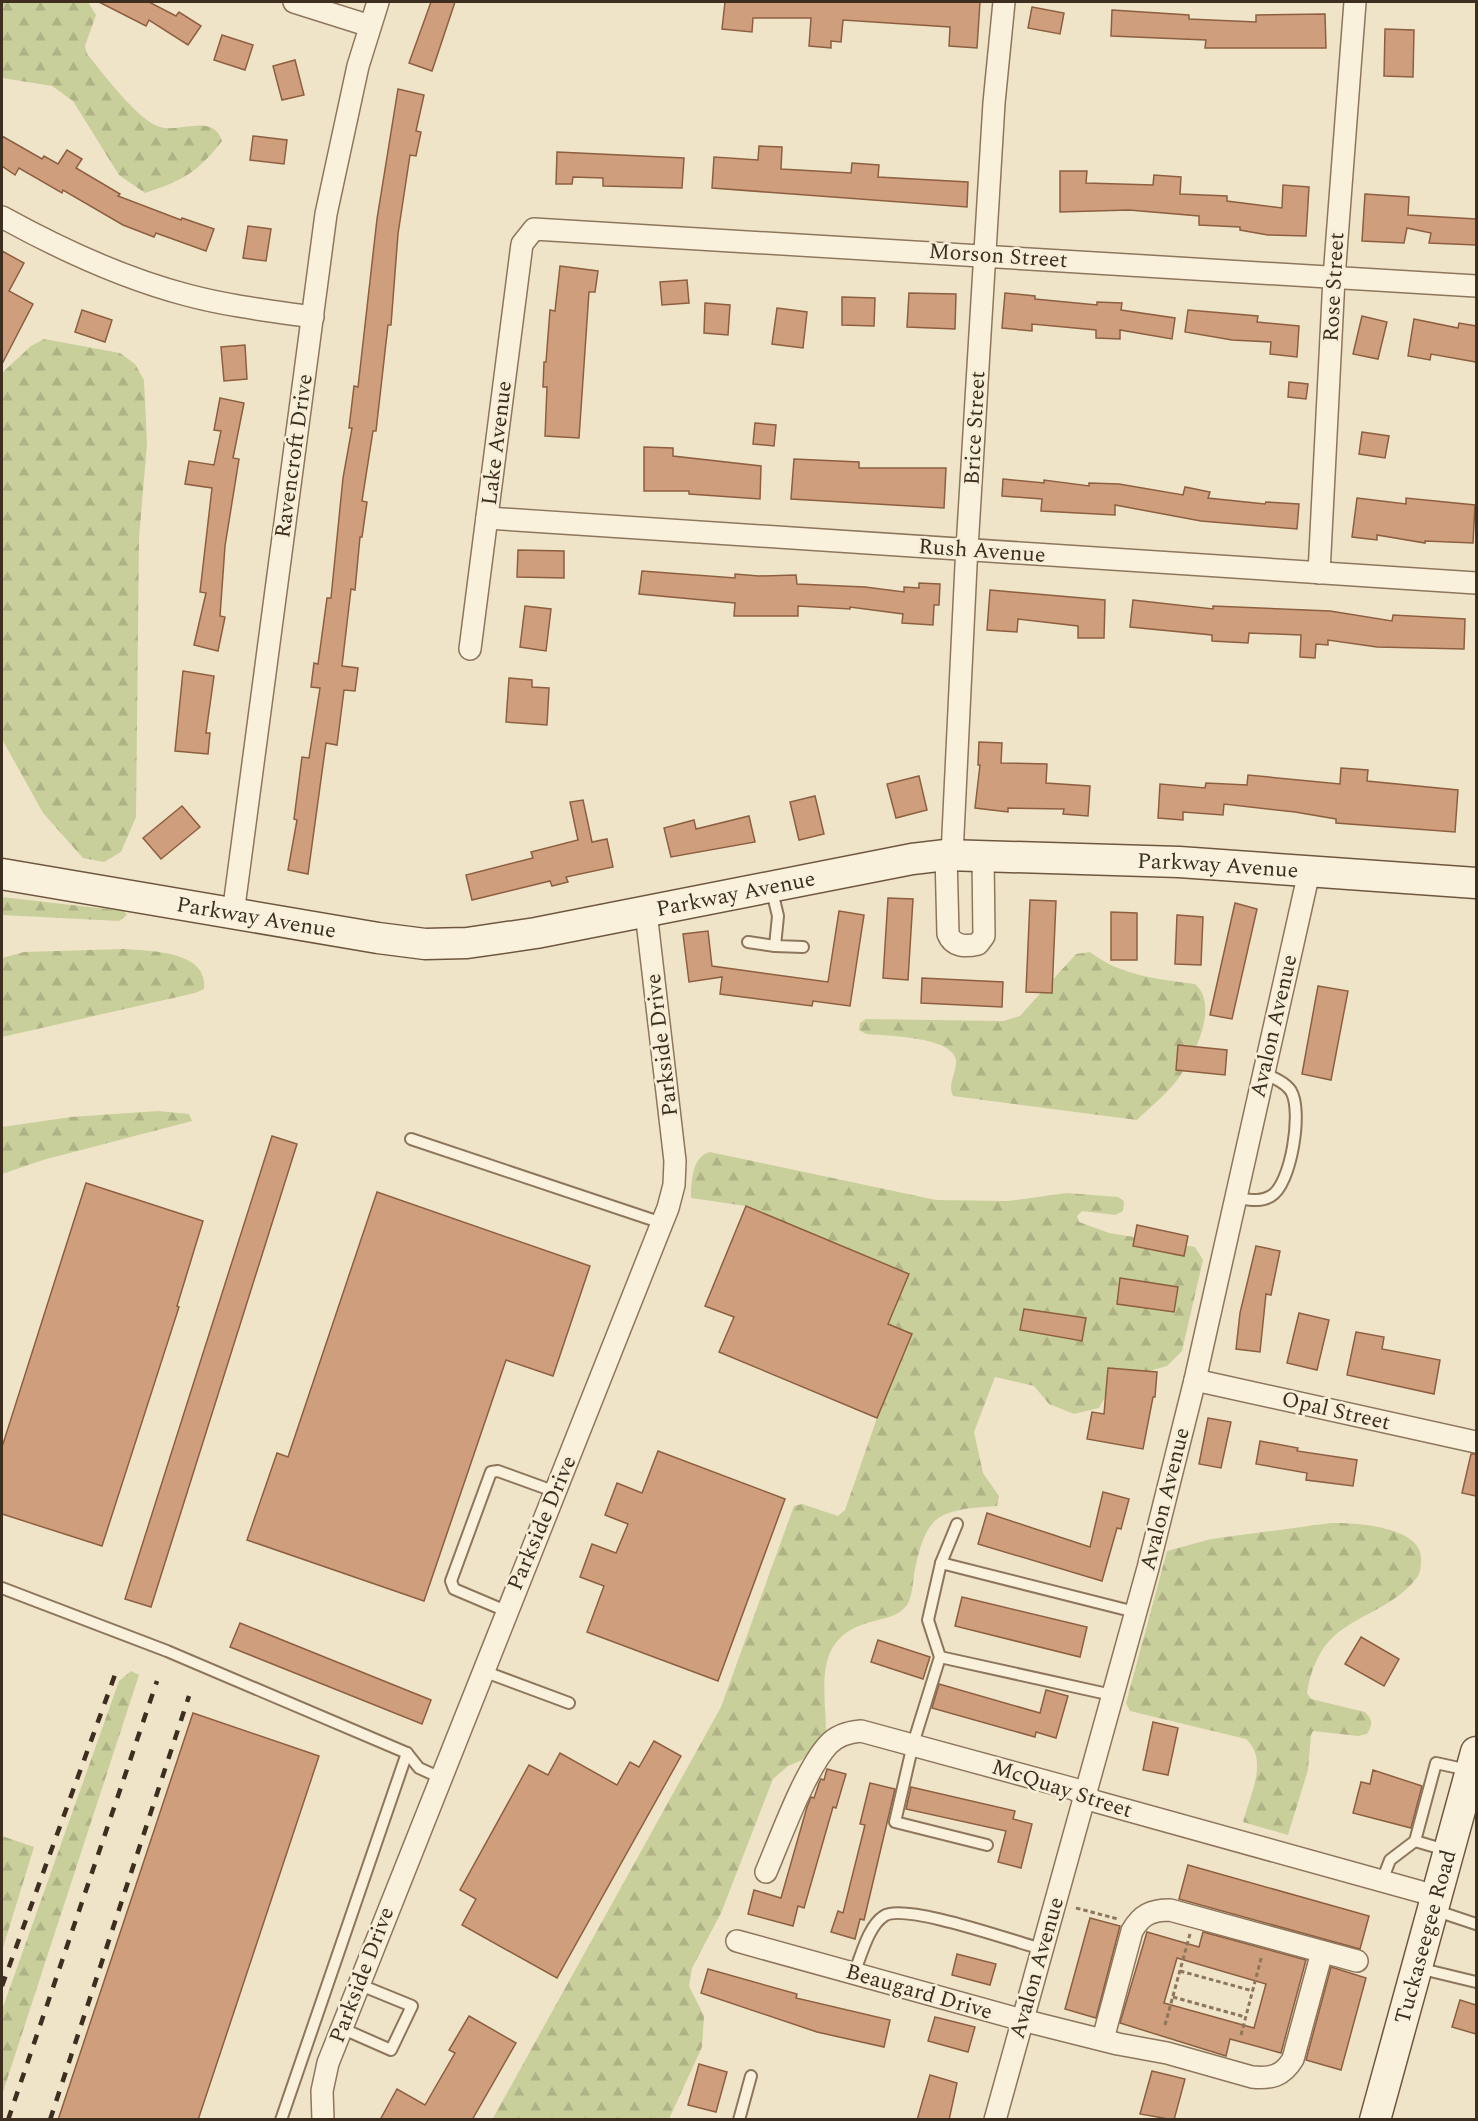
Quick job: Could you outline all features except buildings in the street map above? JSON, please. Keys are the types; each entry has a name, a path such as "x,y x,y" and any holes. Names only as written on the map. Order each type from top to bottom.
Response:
{"street":[{"path":"294,2 370,26"},
{"name":"Ravencroft Drive","path":"233,914 326,214 339,146 378,2"},
{"name":"Brice Street","path":"983,856 984,936 978,944 964,946 956,944 948,934 949,855 994,103 1004,2"},
{"name":"Rose Street","path":"1319,573 1334,278 1355,2"},
{"path":"2,217 89,261 149,284 232,305 313,317"},
{"name":"Morson Street","path":"524,238 534,229 544,227 1476,286"},
{"name":"Lake Avenue","path":"470,649 524,238"},
{"name":"Rush Avenue","path":"487,518 1476,583"},
{"name":"Parkway Avenue","path":"2,874 425,944 467,943 536,933 949,855 1179,862 1476,883"},
{"name":"Avalon Avenue","path":"995,2120 1135,1612 1195,1380 1309,872"},
{"name":"Parkside Drive","path":"323,2120 322,2091 328,2063 341,2028 506,1611 556,1492 662,1223 674,1185 675,1161 646,912"},
{"name":"Opal Street","path":"1195,1380 1476,1442"},
{"name":"McQuay Street","path":"766,1872 815,1762 828,1744 845,1732 861,1731 1074,1789 1094,1801 1382,1881 1434,1903"},
{"name":"Tuckaseegee Road","path":"1375,2120 1474,1761"},
{"path":"1103,2040 1132,1931 1138,1920 1147,1913 1170,1910 1357,1961"},
{"name":"Beaugard Drive","path":"737,1941 1022,2020 1167,2053 1266,2079 1278,2076 1286,2070 1293,2059 1322,1952"}],"lane":[{"path":"771,887 778,916 775,946"},
{"path":"748,942 803,947"},
{"path":"1234,1198 1262,1200 1272,1196 1280,1188 1290,1160 1295,1133 1295,1101 1290,1090 1283,1083 1264,1074"},
{"path":"411,1139 662,1223"},
{"path":"506,1611 454,1589 451,1581 491,1472 498,1471 556,1492"},
{"path":"957,1524 941,1563 928,1620 940,1657 913,1744 895,1822 987,1845"},
{"path":"941,1563 1135,1612"},
{"path":"2,1588 167,1652 407,1753 419,1768 441,1778"},
{"path":"940,1657 1112,1695"},
{"path":"483,1671 569,1703"},
{"path":"281,2120 407,1753"},
{"path":"1382,1881 1390,1860 1414,1841 1436,1763 1474,1761"},
{"path":"1414,1841 1449,1851"},
{"path":"1434,1903 1476,1924"},
{"path":"854,1973 874,1927 884,1915 897,1913 969,1926 1042,1949"},
{"path":"1416,1968 1476,1982"},
{"path":"341,2028 391,2050 412,2006 358,1984"},
{"path":"740,2120 751,2076"}],"path":[{"path":"1076,1908 1127,1922"},
{"path":"1165,2025 1191,1931"},
{"path":"1241,2035 1265,1947"},
{"path":"1180,1971 1253,1991"},
{"path":"1173,1997 1245,2017"}],"green space":[{"path":"2,2 88,2 96,15 85,46 87,54 131,106 151,123 160,127 204,126 218,133 222,141 197,168 169,184 145,193 119,175 73,101 52,86 2,78"},
{"path":"44,339 120,353 135,364 144,380 147,444 139,538 136,817 121,852 104,862 83,858 43,813 2,739 2,373 31,346"},
{"path":"2,897 124,911 127,915 119,921 2,915"},
{"path":"123,949 161,952 187,960 197,967 203,976 204,989 195,993 2,1037 2,958 24,952"},
{"path":"1090,952 1114,966 1140,975 1195,984 1202,994 1205,1020 1189,1062 1170,1089 1137,1120 953,1096 951,1087 956,1060 952,1052 931,1042 866,1034 859,1030 860,1023 866,1019 1003,1021 1020,1016 1076,954"},
{"path":"158,1111 189,1114 192,1121 43,1160 2,1174 2,1127 71,1117"},
{"path":"710,1152 936,1200 1008,1201 1067,1193 1118,1197 1124,1201 1123,1211 1115,1215 1082,1211 1077,1216 1079,1222 1109,1233 1195,1247 1203,1260 1182,1351 1167,1366 1114,1381 1099,1408 1074,1414 1049,1404 1034,1386 995,1377 974,1432 983,1473 999,1496 997,1506 961,1510 948,1513 938,1519 924,1538 907,1605 895,1615 852,1629 839,1639 831,1651 826,1664 824,1696 826,1731 802,1760 788,1766 773,1779 721,1913 692,1968 689,1986 704,2016 702,2047 669,2119 492,2120 721,1707 794,1506 802,1504 838,1516 845,1510 877,1418 912,1334 888,1324 908,1274 746,1206 691,1198 692,1177 696,1164 704,1154"},
{"path":"1331,1523 1370,1525 1399,1533 1410,1539 1418,1548 1421,1567 1418,1576 1410,1586 1390,1602 1335,1635 1324,1647 1316,1661 1307,1693 1311,1699 1365,1712 1370,1717 1371,1725 1367,1734 1358,1736 1313,1731 1308,1770 1288,1835 1243,1822 1257,1767 1253,1747 1246,1739 1130,1711 1126,1703 1167,1551 1211,1539"},
{"path":"131,1671 139,1675 2,2095 2,2010 119,1681"},
{"path":"2,1836 34,1847 2,1951"}],"railway":[{"path":"2,1986 116,1672"},
{"path":"8,2120 157,1681"},
{"path":"50,2120 189,1696"}]}
